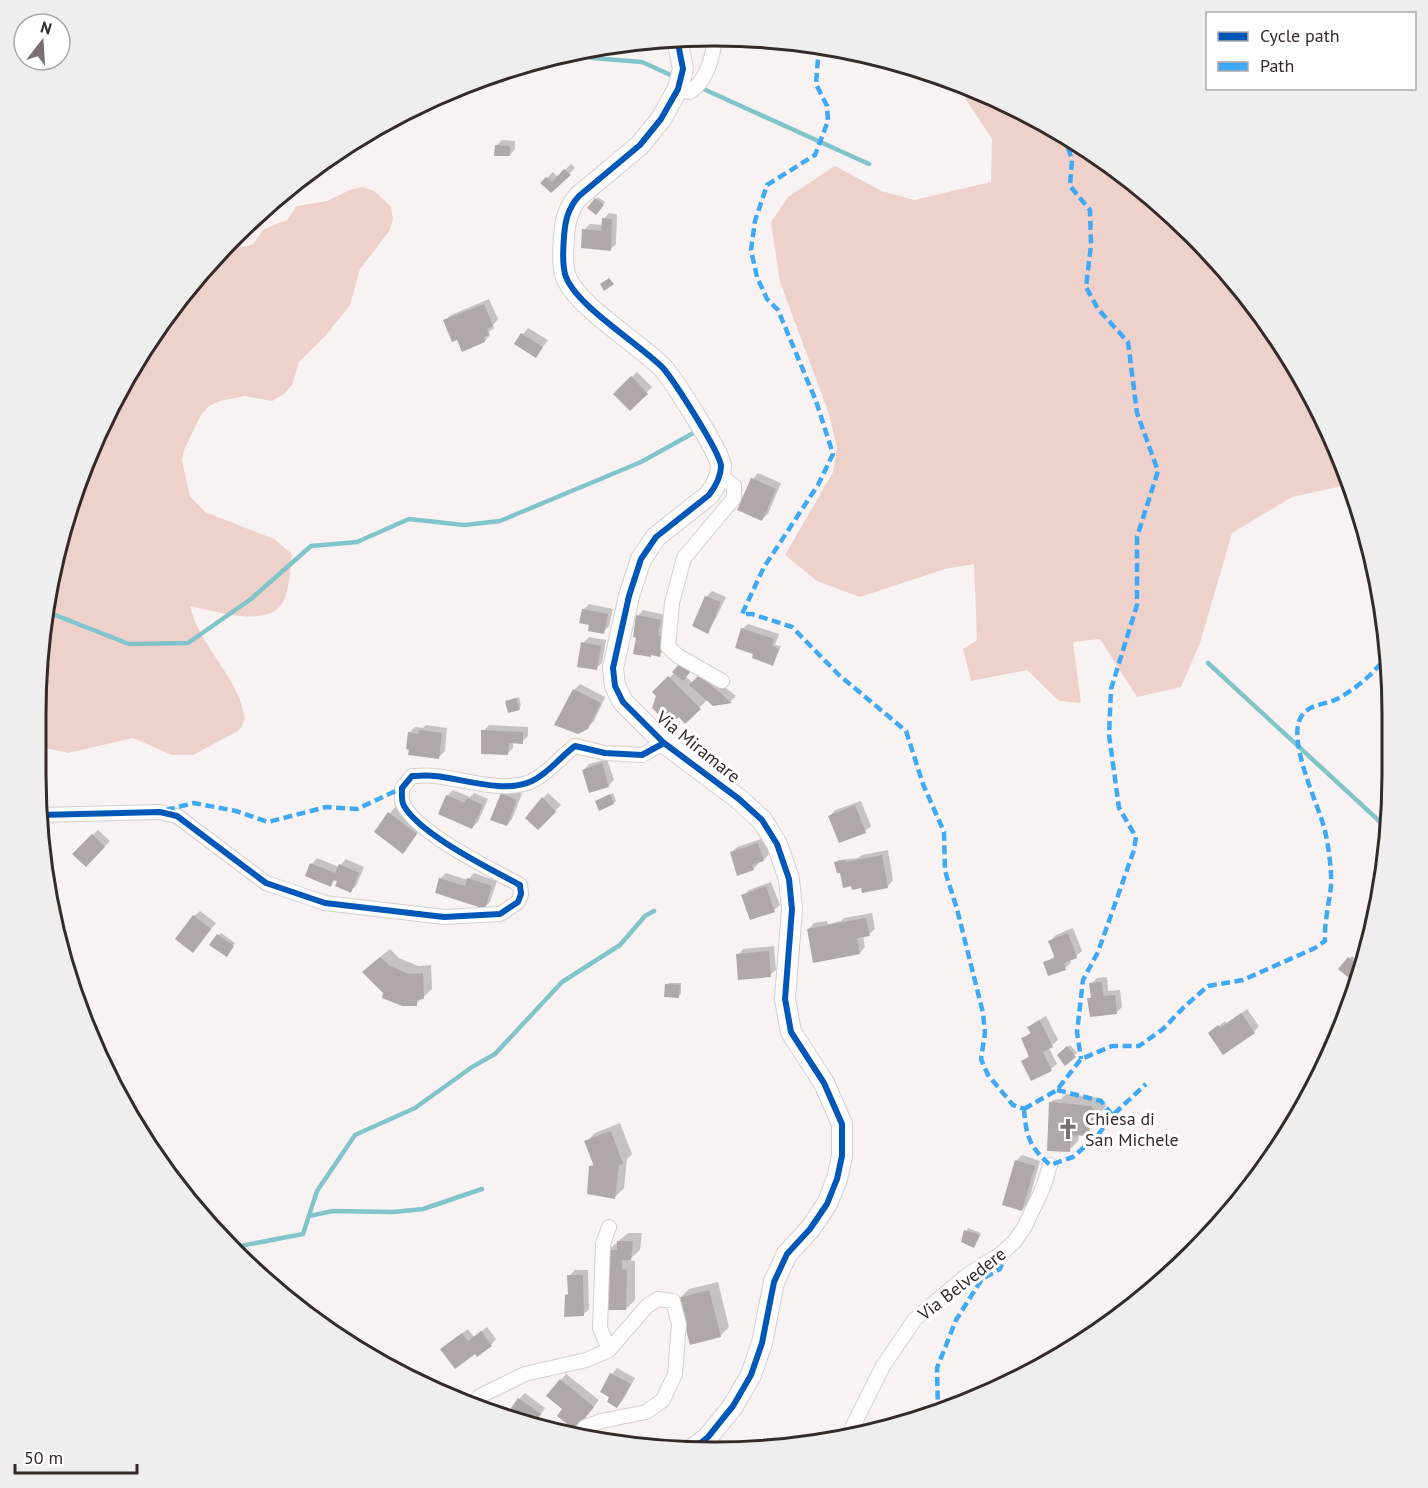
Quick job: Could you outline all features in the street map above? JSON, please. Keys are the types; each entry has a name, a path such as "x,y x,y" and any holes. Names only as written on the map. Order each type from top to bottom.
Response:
{"street":[{"path":"678,89 690,92 700,85 714,46"},
{"path":"679,48 683,69 678,89 662,119 640,145 571,205 566,220 563,251 565,276 578,296 663,368 697,418 719,457 720,475 734,486 734,498 684,558 672,603 668,647 678,656 722,681"},
{"name":"Via Miramare","path":"702,1441 733,1406 751,1375 762,1343 774,1282 787,1254 810,1229 827,1204 837,1179 842,1156 842,1124 824,1083 791,1032 785,999 792,909 789,879 777,844 762,820 739,799 664,743 623,702 615,686 613,668 629,596 641,559 656,537 709,495 720,475"},
{"path":"48,815 160,812 177,816 266,884 325,903 444,917 500,914 518,902 521,894 520,885 449,845 416,820 403,804 402,788 412,776 435,776 482,785 510,785 529,782 544,774 561,756 575,746 604,753 642,755 664,743"},
{"name":"Via Belvedere","path":"853,1427 884,1366 915,1319 966,1276 1002,1253 1014,1242 1024,1228 1043,1188 1050,1165"},
{"path":"609,1227 603,1244 600,1328 609,1350"},
{"path":"478,1398 525,1374 586,1360 609,1350 647,1306 658,1299 673,1301 679,1324 675,1374 663,1400 646,1412 601,1421 583,1429"}],"shaded area":[{"path":"966,96 969,97 1009,115 1085,159 1120,184 1186,242 1244,308 1269,343 1313,419 1341,486 1292,497 1232,533 1200,643 1181,687 1137,697 1100,639 1073,642 1081,703 1059,701 1027,670 971,681 963,649 977,640 974,564 945,569 860,597 817,581 785,555 833,472 837,448 829,414 780,282 771,222 788,197 835,166 882,191 914,200 991,182 992,139 965,98"},
{"path":"362,187 374,191 391,207 393,219 390,230 360,269 350,305 326,335 299,362 292,385 284,394 272,401 245,396 220,401 209,406 201,415 184,450 182,461 190,496 205,512 274,539 292,554 286,594 281,605 273,612 263,615 237,616 190,606 201,634 240,700 244,717 242,725 238,731 193,755 172,755 133,738 68,753 46,748 48,670 52,627 69,541 97,459 136,380 184,308 238,247 253,244 264,229 287,220 297,206 327,201"}],"building":[{"path":"495,145 510,146 510,156 494,156"},
{"path":"564,169 571,175 551,193 540,183 546,177 552,182"},
{"path":"595,198 604,205 596,215 587,208"},
{"path":"602,218 612,219 611,251 581,248 582,229 601,231"},
{"path":"609,278 614,284 604,291 600,284"},
{"path":"484,304 493,326 487,329 489,335 484,337 485,342 462,352 457,340 452,342 443,320"},
{"path":"521,333 543,347 536,358 514,344"},
{"path":"631,376 648,394 630,411 613,394"},
{"path":"751,478 776,489 762,521 737,510"},
{"path":"705,596 721,602 708,634 692,626"},
{"path":"582,609 608,614 604,634 588,631 589,625 579,623"},
{"path":"636,615 661,620 658,636 664,637 660,657 633,654"},
{"path":"741,628 774,639 772,646 779,649 773,666 752,658 753,654 735,648"},
{"path":"581,642 601,646 597,670 577,667"},
{"path":"681,662 691,671 683,681 672,672"},
{"path":"699,675 732,703 713,706 689,685"},
{"path":"668,676 701,709 685,724 679,717 668,724 652,708 656,696 652,692"},
{"path":"573,689 601,703 588,729 578,734 554,725"},
{"path":"516,698 520,710 508,713 505,701"},
{"path":"419,730 442,733 439,759 408,755 409,750 406,749 408,732 418,734"},
{"path":"481,730 523,732 523,744 509,743 508,755 481,754"},
{"path":"602,763 609,787 589,793 582,770"},
{"path":"501,793 517,800 507,826 490,820"},
{"path":"610,794 614,804 599,811 595,801"},
{"path":"446,795 465,803 467,798 483,805 472,829 438,814"},
{"path":"542,797 556,812 538,830 525,818"},
{"path":"855,805 866,833 839,843 828,816"},
{"path":"388,812 417,834 403,854 374,832"},
{"path":"92,834 105,847 86,867 72,854"},
{"path":"758,843 764,861 752,865 754,870 737,876 730,852"},
{"path":"882,855 888,888 862,893 861,888 852,890 851,886 843,888 840,873 837,873 834,862"},
{"path":"310,863 335,873 339,864 359,873 351,893 335,886 337,881 333,880 331,887 305,876"},
{"path":"439,878 465,886 467,878 492,886 485,909 435,893"},
{"path":"766,886 775,912 750,920 741,895"},
{"path":"193,915 211,929 193,953 175,939"},
{"path":"866,918 870,936 857,938 860,954 813,963 807,929"},
{"path":"1068,933 1077,958 1064,963 1066,970 1048,976 1043,962 1055,958 1048,941"},
{"path":"217,934 234,946 227,957 209,945"},
{"path":"769,951 771,977 738,980 736,954"},
{"path":"380,957 390,966 409,974 423,973 424,999 417,1000 417,1006 402,1006 382,998 383,993 362,972"},
{"path":"1348,957 1354,962 1349,978 1338,969"},
{"path":"1102,982 1103,996 1115,995 1117,1014 1090,1017 1087,998 1091,998 1089,983"},
{"path":"665,984 680,985 679,998 664,997"},
{"path":"1241,1013 1255,1033 1223,1055 1208,1033 1218,1025 1220,1028"},
{"path":"1040,1021 1053,1047 1043,1052 1052,1071 1031,1081 1021,1061 1029,1057 1021,1038 1031,1034 1027,1027"},
{"path":"1067,1046 1076,1057 1065,1066 1057,1055"},
{"name":"Chiesa di San Michele","path":"1049,1102 1091,1106 1097,1113 1097,1119 1089,1122 1088,1136 1071,1135 1070,1152 1047,1151"},
{"path":"611,1131 623,1164 619,1165 615,1199 587,1194 589,1166 594,1166 584,1141"},
{"path":"1015,1160 1035,1166 1022,1211 1002,1205"},
{"path":"964,1230 980,1235 974,1248 961,1242"},
{"path":"617,1241 633,1241 631,1260 622,1260 622,1269 627,1270 626,1310 607,1310 607,1250 617,1250"},
{"path":"567,1275 583,1275 584,1316 564,1317 565,1295 568,1294"},
{"path":"709,1290 721,1337 690,1345 678,1298"},
{"path":"481,1331 492,1346 477,1357 475,1354 455,1369 440,1349 462,1333 468,1341"},
{"path":"610,1373 631,1384 617,1408 607,1402 609,1397 600,1392"},
{"path":"560,1379 594,1407 577,1427 569,1426 557,1416 562,1409 546,1396"},
{"path":"518,1398 541,1414 538,1418 510,1409"}],"waterway":[{"path":"592,58 642,62 675,77"},
{"path":"699,87 869,164"},
{"path":"54,615 129,644 188,643 251,599 311,546 357,542 409,519 464,525 500,521 641,462 697,431"},
{"path":"1208,663 1380,821"},
{"path":"242,1246 303,1234 317,1191 355,1135 415,1108 472,1067 495,1054 562,982 620,945 645,916 654,911"},
{"path":"309,1216 333,1211 393,1212 423,1209 482,1189"}],"marked path":[{"path":"818,55 816,84 827,106 828,121 815,155 767,185 755,221 751,250 757,277 767,299 778,310 816,401 833,454 818,485 764,567 742,614 752,614 792,627 839,675 906,731 923,784 944,832 945,871 983,1013 985,1033 981,1059 988,1075 1013,1105 1024,1109"},
{"path":"1068,149 1072,160 1070,186 1090,210 1091,245 1086,287 1098,309 1128,342 1137,413 1158,471 1137,537 1137,605 1111,689 1109,735 1119,808 1136,837 1134,850 1098,952 1083,980 1077,1032 1081,1059"},
{"path":"1024,1109 1057,1090 1081,1059 1112,1046 1139,1046 1163,1029 1208,986 1243,980 1315,948 1325,941 1331,886 1327,840 1300,755 1298,727 1304,713 1317,705 1337,699 1365,680 1380,665"},
{"path":"166,810 194,803 236,811 268,822 326,807 357,809 402,788"},
{"path":"1024,1109 1030,1140 1037,1152 1050,1165 1073,1157 1097,1136 1115,1113 1146,1084"},
{"path":"1057,1090 1101,1101 1113,1116"},
{"path":"938,1403 937,1368 956,1320 982,1279 1000,1269 1003,1261 1002,1253"}],"cycle path":[{"path":"679,48 683,69 678,89 661,119 640,145 579,196 570,210 564,231 563,265 571,286 593,311 663,368 705,432 721,466 717,482 709,495 656,537 641,559 629,596 613,668 615,686 623,702 664,743 739,799 762,820 777,844 789,879 792,909 785,999 791,1032 824,1083 842,1124 842,1156 837,1179 827,1204 810,1229 787,1254 774,1282 762,1343 751,1375 733,1406 702,1441"},
{"path":"48,815 160,812 177,816 266,883 325,903 444,917 500,914 518,902 521,894 520,885 457,850 413,817 402,802 402,788 412,776 435,776 497,786 521,785 544,774 575,746 605,753 642,755 664,743"}],"place":[{"name":"Chiesa di San Michele","path":"1068,1129"}]}
